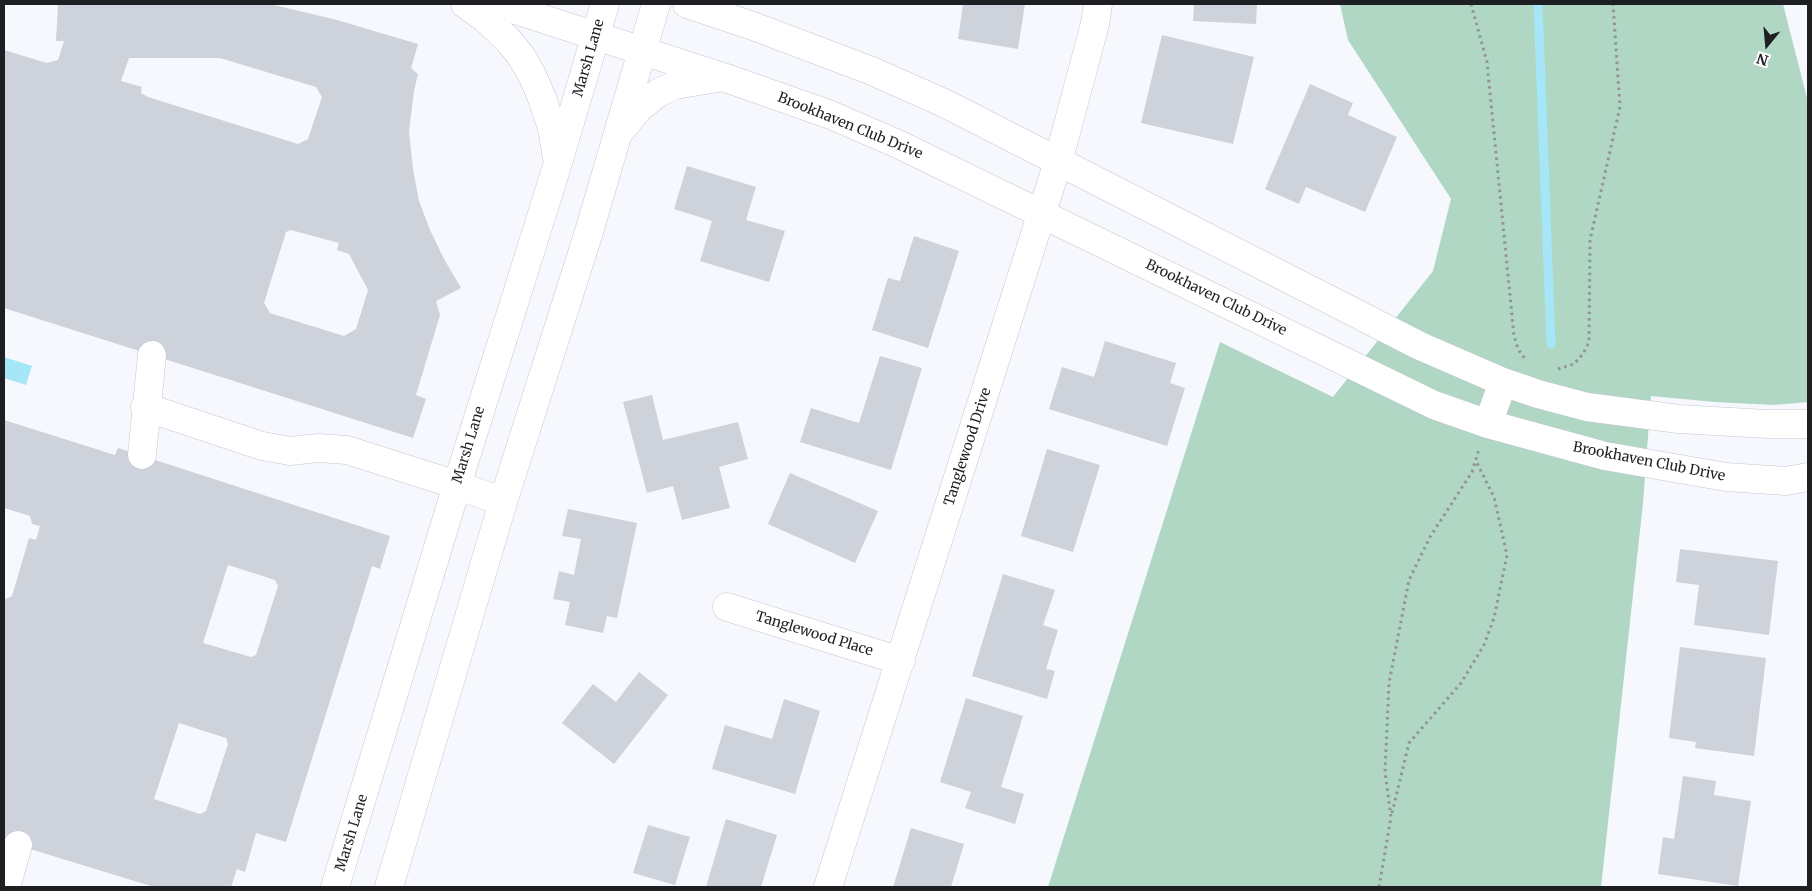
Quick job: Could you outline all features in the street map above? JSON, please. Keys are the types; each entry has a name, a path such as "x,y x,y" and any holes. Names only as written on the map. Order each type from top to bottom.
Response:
{"main road":[{"path":"465,4 487,20 508,40 521,56 532,75 552,128 558,163"},
{"name":"Brookhaven Club Drive","path":"497,4 723,77 840,119 900,145 1042,213 1434,405 1488,424 1605,456 1726,477 1778,480 1808,477"},
{"name":"Marsh Lane","path":"335,887 457,485 558,163 605,4"},
{"path":"389,887 503,502 588,235 656,4"},
{"path":"687,4 753,26 872,71 944,103 1420,346 1503,382 1586,407 1679,419 1767,424 1808,424"},
{"path":"728,4 753,26"},
{"name":"Tanglewood Drive","path":"828,887 1058,162 1095,24 1098,4"},
{"path":"616,136 639,108 658,93 675,85 690,81 723,77"},
{"path":"142,455 145,407 152,355"},
{"path":"1488,424 1503,382"},
{"path":"145,407 262,446 290,451 318,448 347,450 457,485 503,502"},
{"name":"Tanglewood Place","path":"727,607 901,661"},
{"path":"6,887 18,845"}],"path":[{"path":"1472,4 1487,62 1514,336 1518,349 1525,360 1530,363"},
{"path":"1555,370 1574,364 1583,354 1588,342 1590,240 1620,107 1613,4"},
{"path":"1391,817 1385,772 1388,683 1409,580 1430,537 1472,472 1488,424"},
{"path":"1378,887 1391,817 1409,743 1461,683 1484,645 1494,618 1507,555 1494,497 1475,461"}],"green space":[{"path":"1340,4 1783,4 1808,102 1808,402 1774,405 1651,396 1643,503 1601,887 1048,887 1220,342 1333,397 1433,271 1451,199 1348,40"}],"water":[{"path":"4,357 32,366 26,385 4,378"}],"building":[{"path":"58,4 270,4 337,20 418,44 411,68 418,74 409,131 413,169 419,201 430,230 461,288 436,301 440,315 416,395 426,399 413,438 4,308 4,50 47,63 58,60 64,41 56,41","holes":["129,58 220,58 316,87 322,97 308,139 298,144 148,97 141,93 142,87 121,81","291,230 339,243 337,250 349,254 368,290 356,329 344,336 270,313 264,303 286,232"]},
{"path":"963,4 1025,4 1018,49 958,39"},
{"path":"1194,4 1257,4 1256,24 1193,21"},
{"path":"1162,35 1254,57 1233,144 1141,123"},
{"path":"1310,84 1353,103 1348,115 1397,137 1365,212 1306,187 1299,204 1265,189"},
{"path":"687,166 756,187 746,220 785,231 769,282 700,261 712,221 674,209"},
{"path":"914,236 959,251 928,348 872,330 888,278 900,281"},
{"path":"1105,341 1176,363 1170,383 1185,388 1167,446 1049,409 1062,367 1094,377"},
{"path":"880,356 922,368 891,470 800,442 811,408 859,423"},
{"path":"652,395 663,440 738,422 748,459 719,467 730,508 682,520 673,486 647,493 623,402"},
{"path":"4,420 115,455 118,448 390,536 380,569 372,566 286,842 256,833 245,872 237,869 231,887 154,887 4,841 4,600 12,596 29,538 36,540 40,526 32,524 30,516 4,508","holes":["228,565 275,580 278,586 256,655 251,657 203,643","179,723 226,738 228,744 206,811 200,814 154,799"]},
{"path":"1047,449 1100,465 1073,552 1021,536"},
{"path":"790,473 878,511 855,563 768,524"},
{"path":"568,509 637,523 617,618 607,616 603,633 565,625 570,602 553,599 559,571 574,575 581,539 562,536"},
{"path":"1680,549 1778,561 1769,635 1694,625 1699,585 1676,582"},
{"path":"1003,574 1055,590 1043,625 1058,630 1046,669 1055,671 1047,699 972,676"},
{"path":"1680,647 1766,658 1754,756 1695,748 1696,742 1669,738"},
{"path":"639,672 668,695 614,764 562,723 593,684 616,702"},
{"path":"966,698 1023,716 1001,787 1024,794 1015,824 965,808 971,792 940,782"},
{"path":"784,699 820,711 795,794 712,769 725,725 772,739"},
{"path":"1683,776 1716,781 1714,795 1751,801 1738,886 1658,874 1663,837 1674,839"},
{"path":"726,819 777,835 761,887 706,887"},
{"path":"648,825 690,837 675,885 633,873"},
{"path":"911,828 964,844 951,887 893,887"}],"waterway":[{"path":"1538,4 1551,344"}]}
